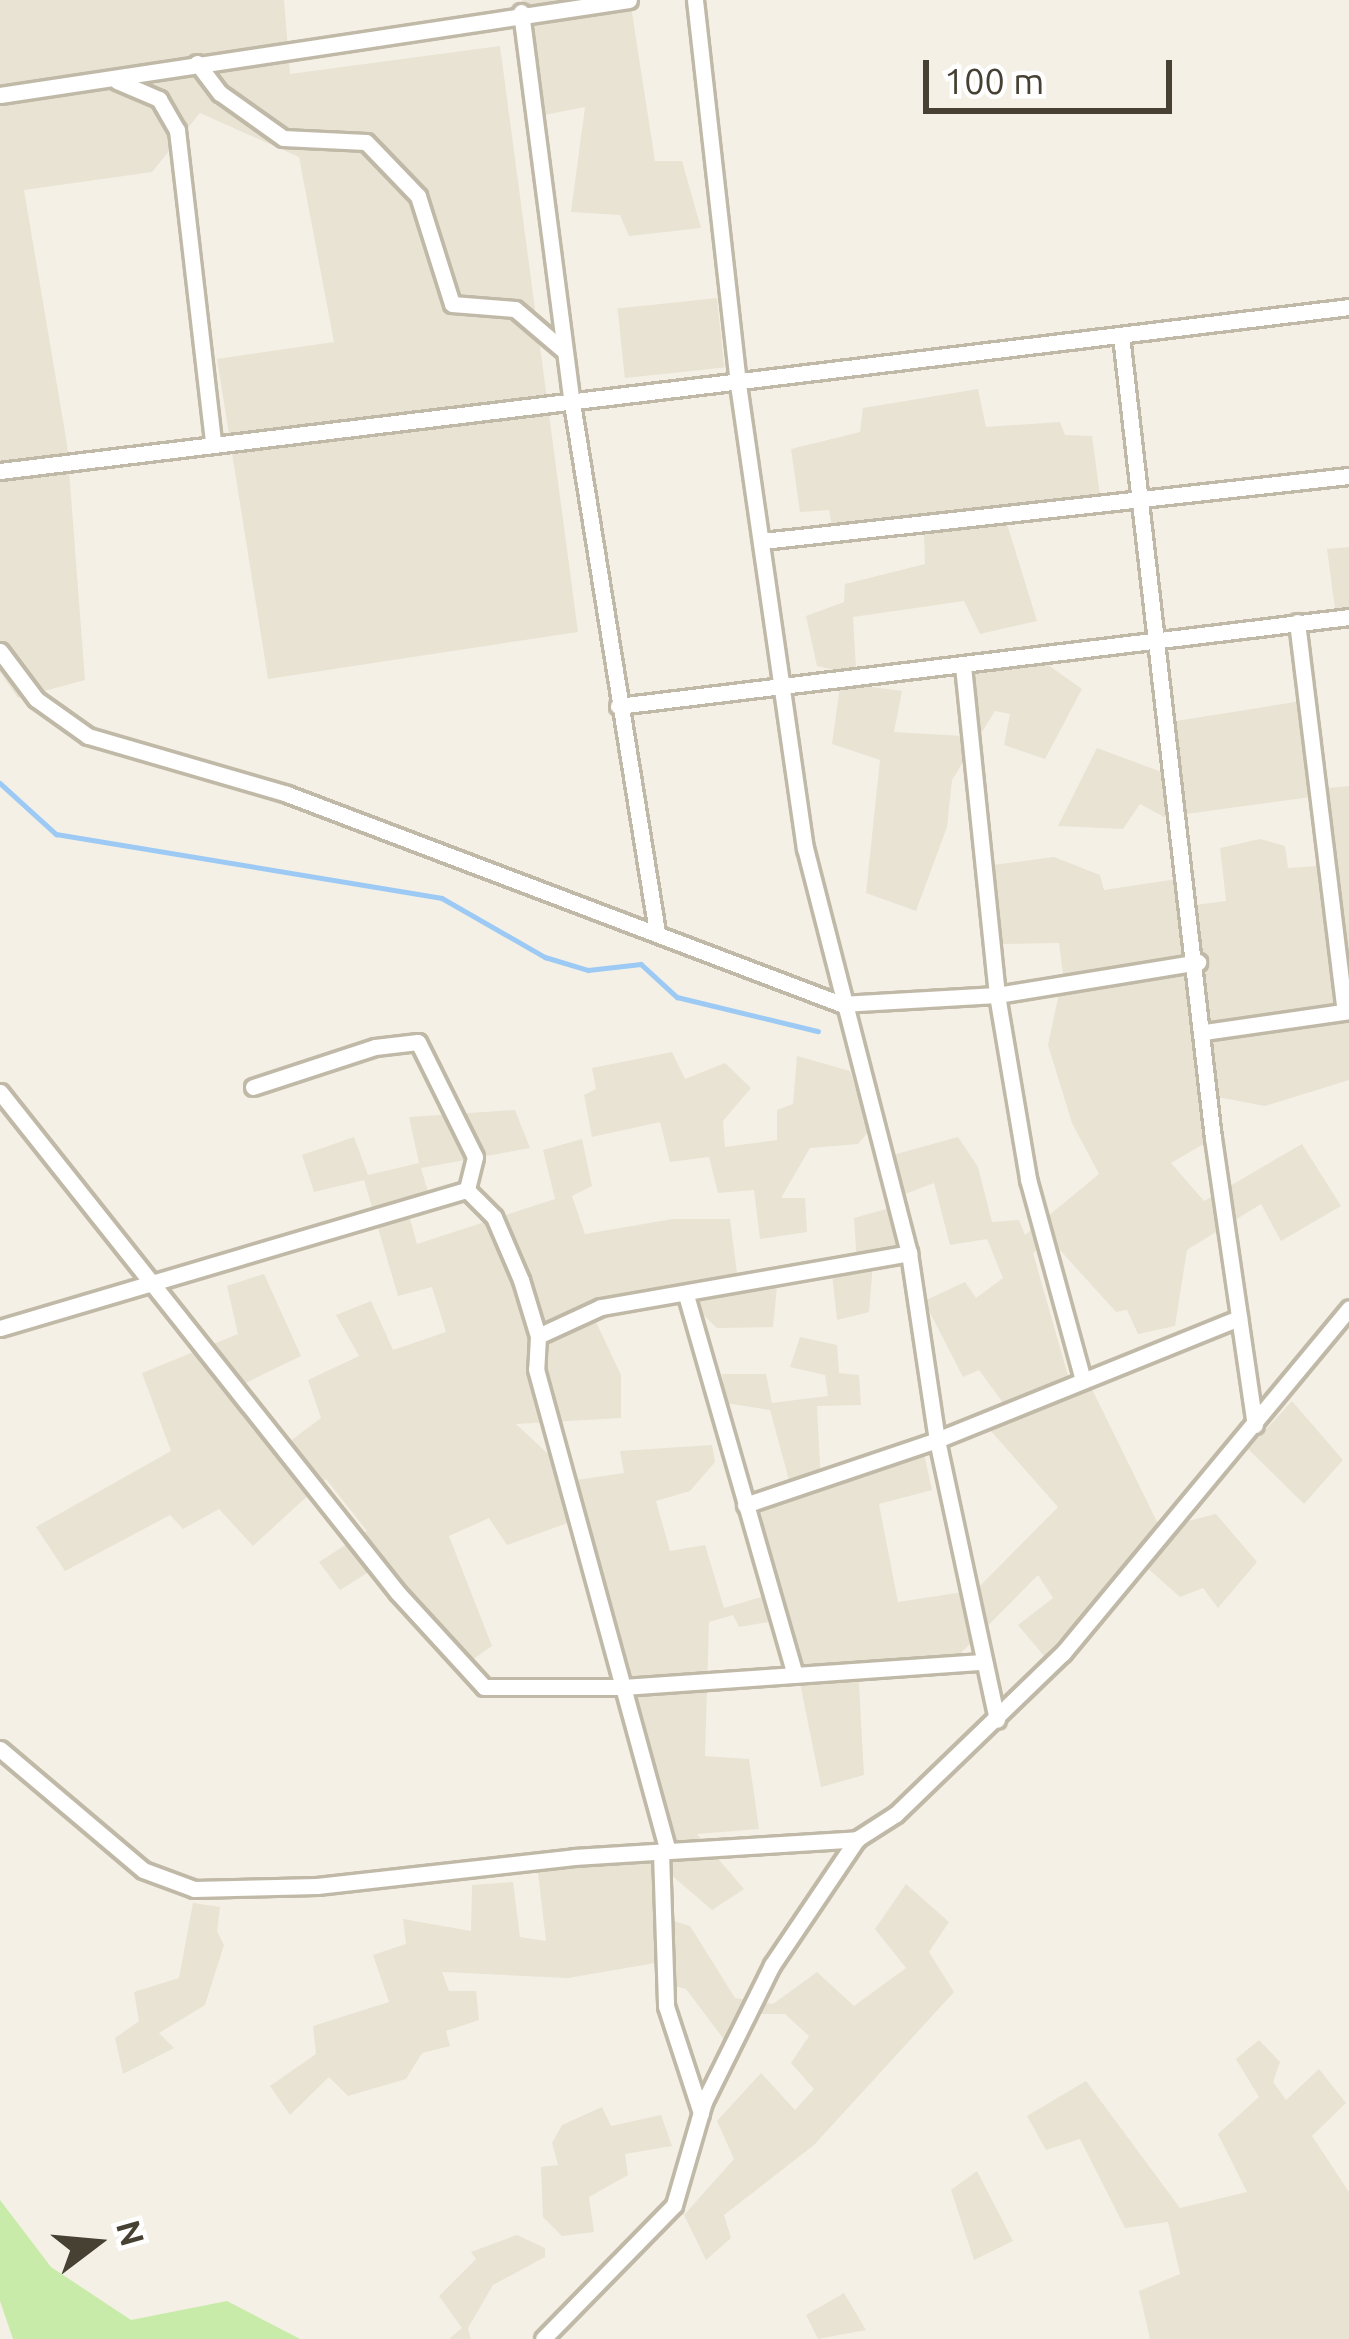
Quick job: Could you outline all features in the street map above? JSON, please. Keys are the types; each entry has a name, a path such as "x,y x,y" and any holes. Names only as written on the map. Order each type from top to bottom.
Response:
{"street":[{"path":"0,94 521,12 629,0"},
{"path":"694,0 738,384 786,684 802,827 841,1004 908,1253 937,1440 997,1720"},
{"path":"521,12 572,403 657,932"},
{"path":"197,63 220,93 284,138 367,142 418,196 452,304 515,309 566,352"},
{"path":"96,79 131,82 159,99 177,130 213,442"},
{"path":"0,471 1349,308"},
{"path":"1121,336 1144,498 1154,639 1255,1425"},
{"path":"763,541 1349,476"},
{"path":"618,706 1349,617"},
{"path":"1204,1032 1347,1011 1297,622"},
{"path":"0,651 36,699 88,736 287,794 841,1004 997,995 1198,962"},
{"path":"963,667 997,995 1028,1179 1082,1377"},
{"path":"254,1087 375,1047 418,1042 475,1157 467,1190"},
{"path":"0,1091 469,1678 505,1692 982,1662"},
{"path":"0,1328 467,1190"},
{"path":"467,1190 504,1235 538,1336 536,1369 665,1851 666,2006 701,2113"},
{"path":"538,1336 601,1307 908,1253"},
{"path":"686,1295 795,1675"},
{"path":"543,2339 662,2224 683,2186 701,2113 772,1966 857,1839 896,1814 997,1720 1121,1590 1349,1308"},
{"path":"746,1505 937,1440 1082,1377 1239,1318"},
{"path":"0,1749 143,1870 194,1889 317,1886 665,1851 857,1839"}],"shaded area":[{"path":"0,0 284,0 290,74 500,46 578,632 268,679 217,359 334,342 299,157 200,113 152,172 24,190 67,444 85,680 18,698 0,672"},
{"path":"522,0 630,0 655,161 682,161 701,228 629,236 620,215 571,212 585,107 539,116"},
{"path":"717,298 724,368 625,378 618,308"},
{"path":"978,389 986,427 1060,422 1065,435 1092,436 1102,510 1007,524 1037,621 980,634 964,601 853,617 857,685 902,691 894,732 962,736 973,671 1048,665 1082,689 1045,759 1004,745 1010,714 995,711 952,780 947,827 916,911 866,893 880,760 832,744 842,672 817,666 806,616 844,602 845,584 925,564 924,532 835,543 829,510 800,512 791,449 860,432 863,408"},
{"path":"1349,547 1349,614 1336,616 1327,549"},
{"path":"1314,699 1328,788 1349,786 1349,1080 1265,1106 1201,1094 1207,1142 1171,1163 1204,1201 1302,1144 1341,1206 1281,1241 1261,1204 1187,1250 1175,1326 1138,1334 1127,1310 1116,1312 1050,1239 1033,1253 1071,1386 1090,1385 1160,1528 1216,1514 1257,1562 1218,1608 1203,1588 1180,1597 1135,1557 1044,1656 1018,1625 1053,1598 1038,1575 955,1659 858,1666 864,1775 821,1787 787,1619 739,1627 733,1615 709,1622 705,1756 749,1759 759,1829 697,1834 744,1889 712,1910 669,1873 667,1919 690,1926 735,1998 773,2004 817,1972 854,2006 906,1968 875,1929 906,1884 949,1922 929,1952 954,1992 814,2145 724,2215 731,2238 706,2260 684,2215 734,2159 717,2121 761,2073 795,2110 814,2089 791,2063 809,2036 785,2014 756,2014 729,2046 686,1989 671,1985 667,1961 568,1978 442,1972 449,1991 476,1991 479,2020 446,2031 450,2046 422,2053 406,2079 348,2096 329,2077 290,2115 270,2086 316,2054 313,2026 389,2002 373,1955 406,1944 403,1919 471,1931 472,1885 513,1882 520,1937 546,1941 537,1864 673,1857 584,1517 507,1545 489,1518 449,1536 492,1646 465,1665 385,1562 340,1590 319,1562 367,1531 326,1479 253,1546 219,1509 183,1529 170,1515 65,1571 36,1527 171,1451 142,1373 238,1334 227,1286 264,1274 301,1356 229,1391 277,1451 321,1418 308,1380 359,1356 336,1315 371,1301 393,1350 446,1332 432,1287 398,1296 364,1180 314,1192 302,1155 354,1137 368,1175 419,1163 409,1117 515,1110 530,1148 421,1168 431,1202 408,1212 417,1244 555,1199 543,1150 582,1139 592,1186 572,1196 585,1234 673,1219 730,1219 739,1289 777,1287 773,1327 717,1328 677,1290 590,1309 621,1375 621,1418 516,1424 576,1480 624,1473 620,1451 712,1445 715,1462 690,1491 656,1501 670,1551 705,1545 724,1608 779,1592 757,1495 789,1480 770,1410 726,1403 722,1374 766,1374 772,1403 828,1396 825,1375 790,1367 800,1337 837,1345 839,1373 859,1375 861,1405 817,1406 821,1485 923,1450 932,1490 879,1504 898,1602 976,1590 1058,1507 990,1430 1012,1415 979,1370 963,1377 924,1301 965,1282 976,1298 1003,1278 987,1239 950,1245 934,1183 905,1194 910,1243 874,1251 869,1312 837,1320 832,1274 857,1266 854,1218 897,1206 889,1156 958,1137 978,1167 992,1222 1019,1220 1025,1235 1099,1174 1072,1123 1048,1045 1063,974 1059,943 999,944 993,865 1054,857 1100,875 1104,890 1190,877 1195,905 1226,901 1220,848 1260,839 1285,846 1288,868 1334,865 1326,795 1164,817 1140,804 1123,829 1058,826 1097,748 1175,777 1170,722"},
{"path":"672,1052 685,1079 725,1063 751,1088 723,1121 725,1147 777,1140 777,1110 793,1104 797,1056 850,1071 869,1131 858,1144 810,1148 781,1198 805,1198 807,1232 760,1239 754,1190 718,1193 709,1157 670,1162 660,1122 592,1137 584,1095 596,1089 592,1068"},
{"path":"1292,1401 1343,1460 1304,1504 1248,1449"},
{"path":"193,1903 220,1907 217,1931 224,1945 205,2005 159,2033 174,2048 123,2074 115,2038 139,2021 134,1992 179,1978"},
{"path":"1259,2040 1280,2062 1273,2082 1286,2100 1319,2069 1346,2103 1312,2136 1349,2192 1349,2339 1150,2339 1139,2291 1180,2274 1168,2222 1125,2228 1080,2139 1046,2150 1027,2116 1086,2081 1180,2208 1247,2192 1218,2134 1259,2097 1236,2059"},
{"path":"602,2107 611,2126 661,2115 672,2146 625,2154 628,2175 589,2197 594,2232 562,2236 543,2217 541,2167 558,2165 552,2143 562,2125"},
{"path":"977,2171 1013,2241 974,2260 951,2190"},
{"path":"517,2235 545,2248 545,2257 493,2285 468,2328 471,2339 449,2339 462,2328 439,2296 476,2259 471,2252"},
{"path":"844,2293 866,2330 818,2339 806,2315"}],"green space":[{"path":"0,2200 51,2267 131,2320 227,2301 300,2339 13,2339 0,2301"}],"waterway":[{"path":"0,783 56,834 442,898 545,957 588,970 641,964 677,997 818,1031"}]}
